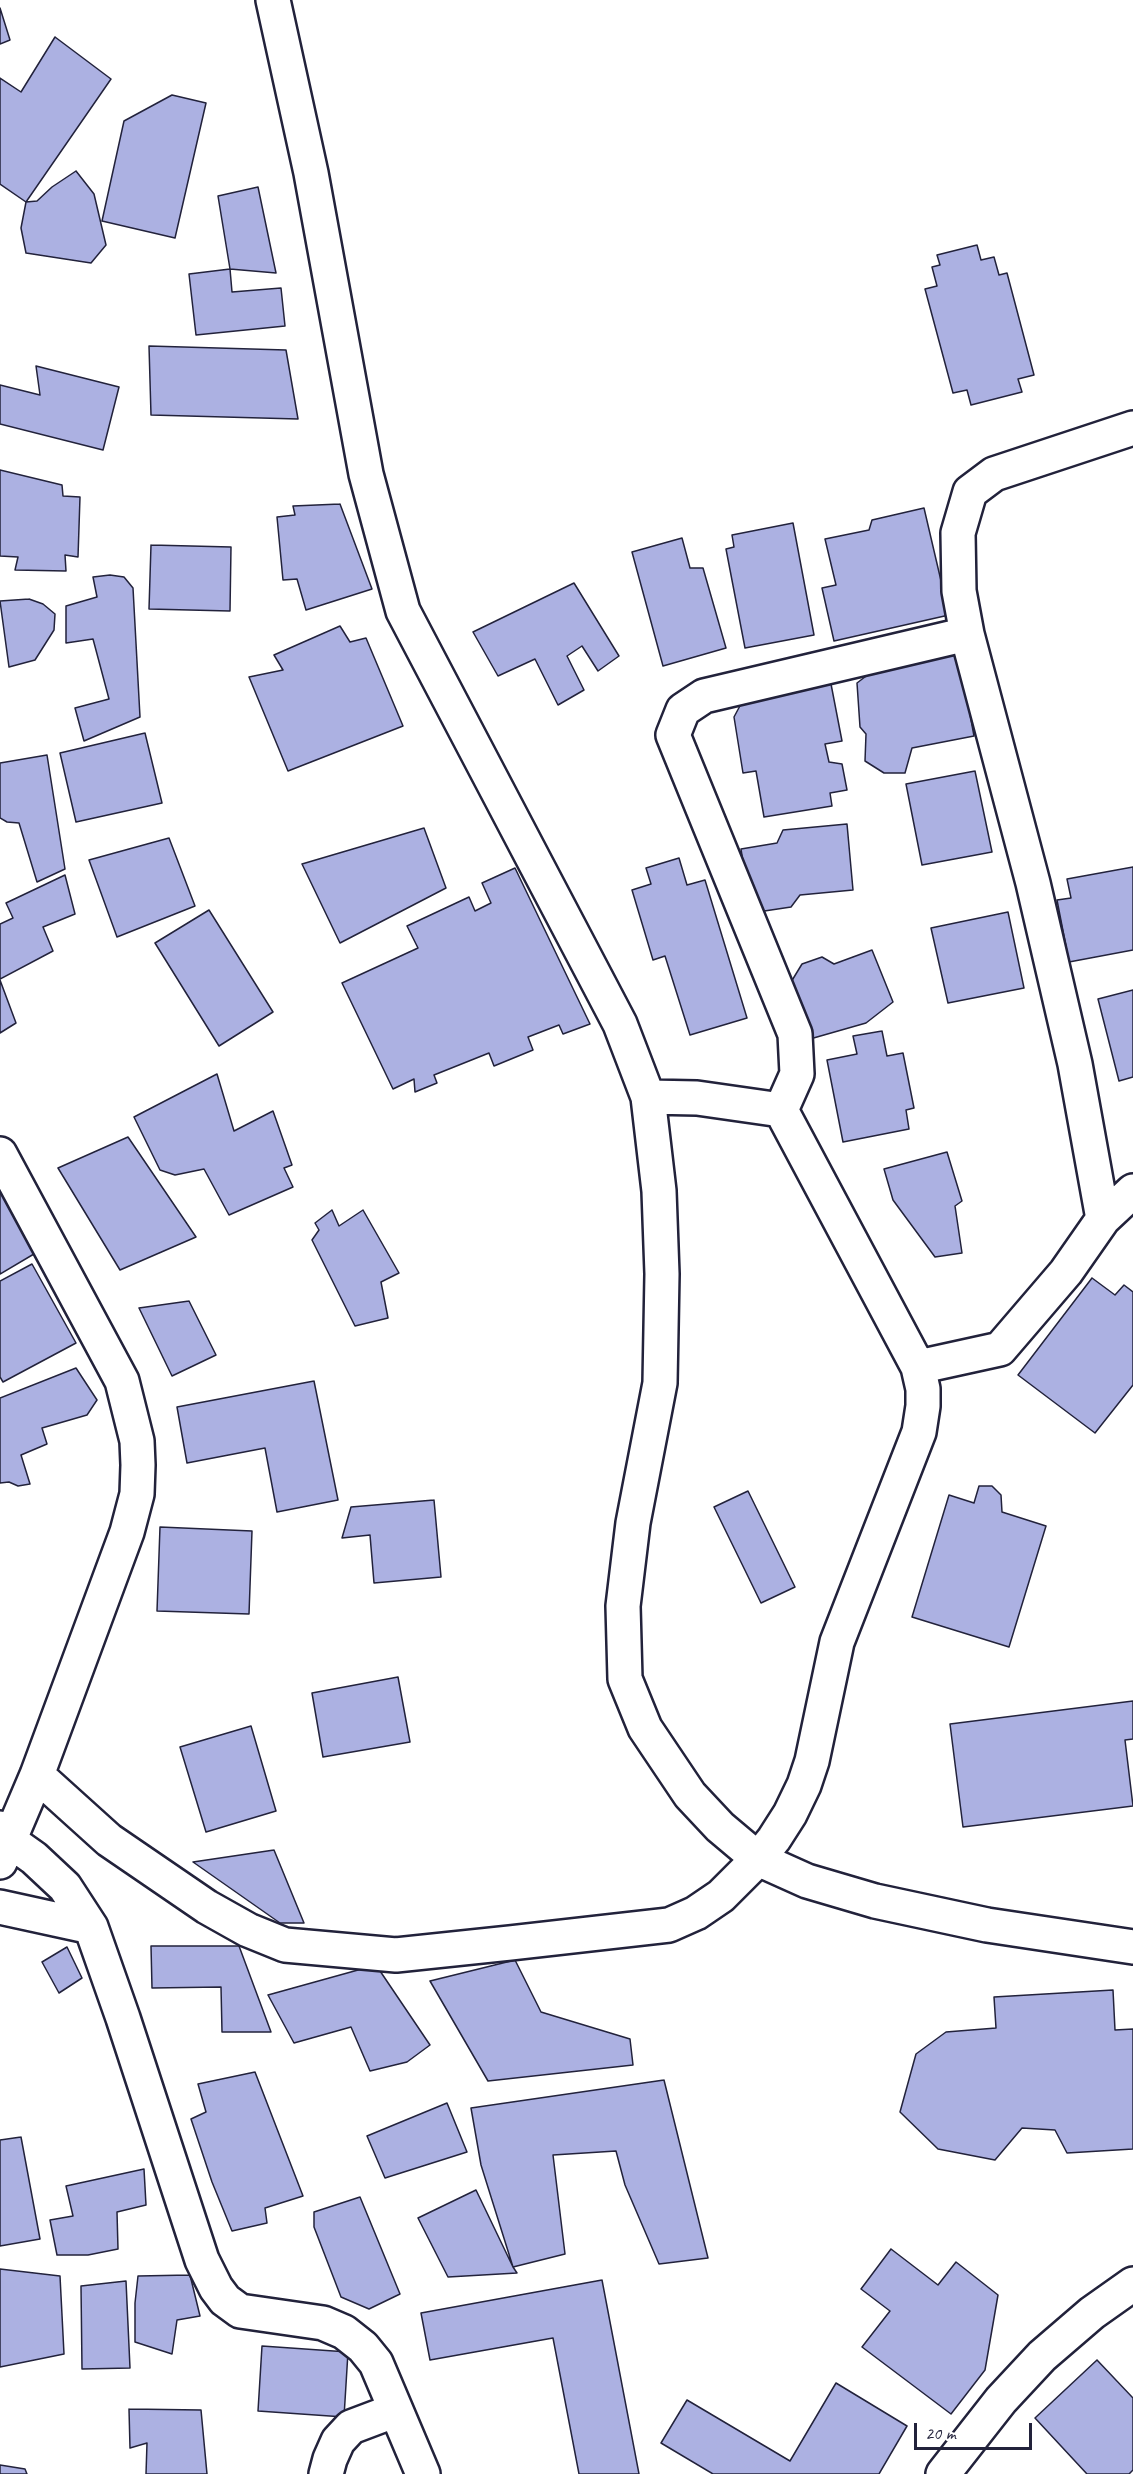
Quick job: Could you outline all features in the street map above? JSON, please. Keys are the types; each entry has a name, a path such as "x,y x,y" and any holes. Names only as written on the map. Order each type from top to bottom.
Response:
{"street":[{"path":"281,2 366,474 404,611 620,1024 648,1097 659,1191 662,1274 660,1383 630,1547 623,1606 625,1679 645,1728 690,1795 720,1827 758,1859 807,1881 875,1901 987,1925 1133,1947"},
{"path":"1103,1219 1076,1064 1033,883 967,634 959,591 958,533 970,492 994,474 1133,428"},
{"path":"781,1110 798,1074 795,1034 673,735 684,710 704,696 967,634"},
{"path":"648,1097 697,1098 781,1110"},
{"path":"37,1775 109,1840 207,1907 248,1930 285,1945 396,1955 669,1924 696,1913 721,1896 758,1859 790,1814 804,1785 812,1761 837,1642 919,1432 923,1398 918,1367 781,1110"},
{"path":"0,1154 122,1381 137,1441 138,1465 137,1494 127,1532 37,1775 3,1844 34,1858 65,1887 91,1927 202,2260 216,2288 225,2300 240,2311 323,2323 344,2332 363,2348 376,2363 423,2474"},
{"path":"918,1367 1000,1349 1066,1272 1103,1219 1133,1191"},
{"path":"0,1907 91,1927"},
{"path":"943,2474 1001,2400 1042,2356 1092,2313 1133,2284"},
{"path":"326,2474 338,2440 351,2427 396,2410"}],"building":[{"path":"0,8 10,40 0,44"},
{"path":"55,37 111,79 26,202 0,184 0,78 21,92"},
{"path":"172,95 206,103 175,238 102,221 124,121"},
{"path":"76,171 94,194 106,245 91,263 26,253 21,228 26,202 37,201 52,187"},
{"path":"258,187 276,273 230,269 218,196"},
{"path":"977,245 981,260 994,257 999,275 1007,273 1034,375 1018,379 1022,392 971,405 967,390 953,393 925,289 937,286 932,267 940,265 937,255"},
{"path":"230,269 232,292 281,288 285,326 196,335 189,274"},
{"path":"149,346 286,350 298,419 151,415"},
{"path":"36,366 119,387 103,450 0,424 0,385 40,395"},
{"path":"0,470 62,485 63,496 80,497 78,557 65,555 66,571 15,570 18,557 0,556"},
{"path":"340,504 372,589 306,610 297,579 283,580 277,517 295,515 293,506"},
{"path":"924,508 949,615 834,641 822,588 836,585 825,539 869,530 872,520"},
{"path":"793,523 814,635 745,648 726,549 734,547 732,535"},
{"path":"682,538 690,568 703,568 726,648 663,666 632,552"},
{"path":"151,545 231,547 230,611 149,609"},
{"path":"110,575 124,577 133,588 140,717 84,741 75,708 109,699 93,639 66,643 66,606 97,597 93,577"},
{"path":"574,583 619,656 598,671 582,646 567,656 584,690 558,705 535,659 498,676 473,632"},
{"path":"29,599 43,604 55,614 54,630 35,660 9,667 0,601"},
{"path":"340,626 350,642 366,638 403,726 288,771 249,677 283,670 274,655"},
{"path":"959,654 974,736 912,748 905,773 884,773 865,761 866,734 860,727 857,683 878,667"},
{"path":"831,684 842,741 825,744 829,762 842,764 847,790 830,793 832,806 764,817 756,771 743,773 734,717 742,702"},
{"path":"145,733 162,803 76,822 60,753"},
{"path":"47,755 65,869 37,882 19,823 7,822 0,818 0,763"},
{"path":"975,771 992,852 922,865 906,784"},
{"path":"847,824 853,890 800,895 791,907 751,913 741,849 777,843 783,830"},
{"path":"424,828 446,888 340,943 302,864"},
{"path":"169,838 195,906 117,937 89,860"},
{"path":"679,858 687,885 705,880 747,1018 690,1035 665,956 653,960 632,890 651,884 646,868"},
{"path":"1133,867 1133,950 1069,962 1057,900 1071,898 1067,879"},
{"path":"515,868 590,1024 563,1034 559,1025 528,1037 533,1050 494,1066 489,1053 434,1075 437,1083 415,1092 414,1079 393,1089 342,983 418,948 407,926 469,897 475,911 491,903 482,883"},
{"path":"65,875 75,914 43,927 53,951 0,979 0,924 13,918 6,903"},
{"path":"209,910 273,1012 219,1046 155,943"},
{"path":"1008,912 1024,988 948,1003 931,928"},
{"path":"872,950 893,1002 866,1023 810,1039 788,987 802,964 822,957 834,964"},
{"path":"0,980 16,1023 0,1033"},
{"path":"1133,990 1133,1077 1119,1081 1098,999"},
{"path":"882,1031 887,1056 903,1053 914,1108 906,1110 909,1129 843,1142 827,1060 857,1054 853,1036"},
{"path":"217,1074 234,1131 273,1111 292,1165 284,1168 293,1187 229,1215 204,1169 175,1175 160,1170 134,1117"},
{"path":"128,1137 196,1237 120,1270 58,1168"},
{"path":"947,1152 962,1201 955,1206 962,1253 935,1257 893,1200 884,1169"},
{"path":"0,1183 39,1251 0,1274"},
{"path":"332,1210 339,1226 363,1210 399,1273 381,1282 388,1318 355,1326 312,1240 319,1230 315,1223"},
{"path":"32,1264 76,1343 3,1382 0,1377 0,1281"},
{"path":"1092,1278 1115,1295 1124,1285 1133,1292 1133,1385 1095,1433 1018,1375"},
{"path":"189,1301 216,1355 172,1376 139,1308"},
{"path":"76,1368 97,1400 87,1415 42,1428 47,1444 21,1455 30,1484 18,1486 9,1482 0,1483 0,1398"},
{"path":"314,1381 338,1500 277,1512 265,1448 187,1463 177,1407"},
{"path":"979,1486 992,1486 1001,1495 1002,1512 1046,1526 1009,1647 912,1617 949,1495 974,1503"},
{"path":"748,1491 795,1587 761,1603 714,1507"},
{"path":"434,1500 441,1577 374,1583 370,1535 342,1538 351,1507"},
{"path":"160,1527 252,1531 249,1614 157,1611"},
{"path":"398,1677 410,1742 323,1757 312,1693"},
{"path":"1133,1701 1133,1739 1125,1740 1133,1806 963,1827 950,1724"},
{"path":"251,1726 276,1811 206,1832 180,1747"},
{"path":"274,1850 304,1923 280,1923 193,1862"},
{"path":"151,1946 239,1946 271,2032 222,2032 221,1987 152,1988"},
{"path":"67,1947 82,1978 59,1993 42,1962"},
{"path":"515,1960 541,2012 630,2039 633,2065 488,2081 430,1981"},
{"path":"376,1965 430,2045 407,2062 370,2071 351,2027 294,2043 268,1995"},
{"path":"1113,1990 1115,2030 1133,2029 1133,2149 1067,2153 1055,2130 1022,2128 995,2160 938,2149 900,2112 916,2054 946,2032 996,2028 994,1997"},
{"path":"255,2072 303,2196 265,2208 267,2223 232,2231 212,2182 191,2119 206,2112 198,2084"},
{"path":"664,2080 708,2258 659,2264 625,2185 616,2151 553,2155 565,2254 513,2267 481,2165 471,2108"},
{"path":"447,2103 467,2152 385,2178 367,2136"},
{"path":"21,2137 40,2239 0,2246 0,2140"},
{"path":"144,2169 146,2205 117,2212 118,2249 88,2255 57,2255 50,2220 73,2216 66,2186"},
{"path":"476,2190 517,2273 448,2277 418,2218"},
{"path":"360,2197 400,2294 369,2309 341,2297 314,2227 314,2212"},
{"path":"891,2249 938,2285 956,2262 998,2295 985,2370 951,2414 862,2347 890,2311 861,2289"},
{"path":"0,2269 60,2276 64,2354 0,2367"},
{"path":"190,2275 200,2316 177,2320 172,2354 135,2342 138,2276"},
{"path":"602,2280 639,2474 579,2474 553,2338 430,2360 421,2313"},
{"path":"126,2281 130,2368 82,2369 81,2286"},
{"path":"262,2346 348,2352 344,2417 258,2411"},
{"path":"1097,2360 1133,2398 1133,2470 1129,2474 1087,2474 1035,2418"},
{"path":"836,2383 907,2426 879,2474 713,2474 661,2443 687,2400 790,2461"},
{"path":"129,2409 201,2410 207,2474 146,2474 147,2443 130,2448"},
{"path":"0,2465 25,2469 27,2474 0,2474"}]}
